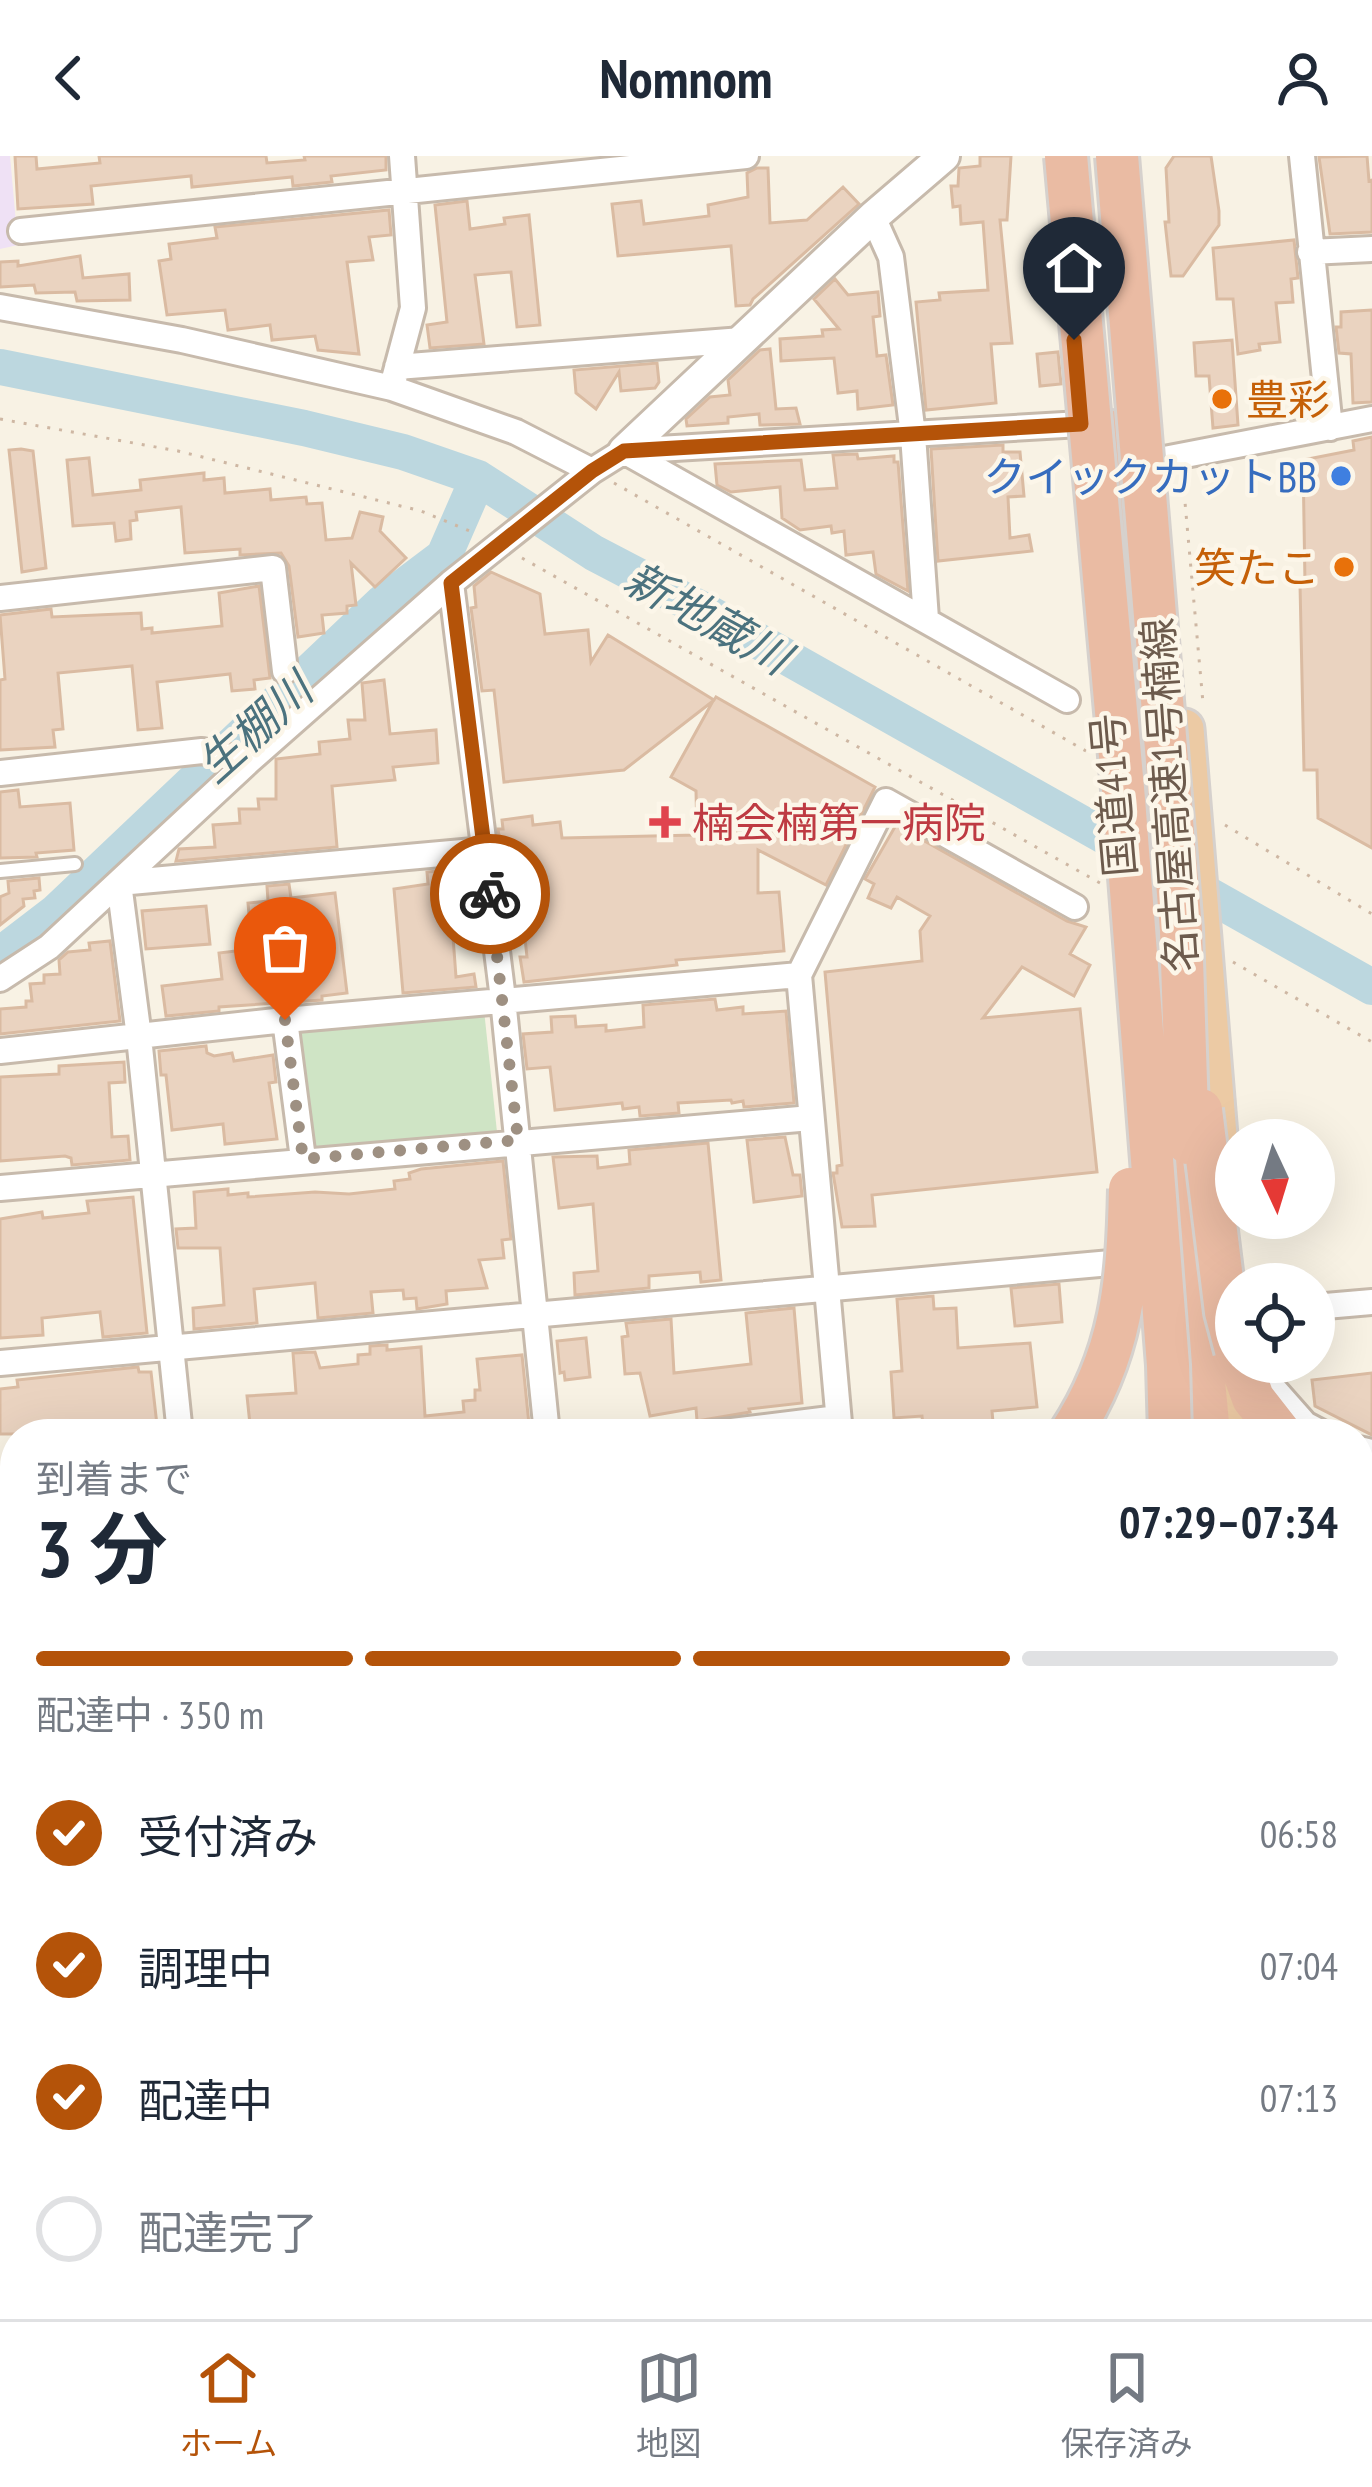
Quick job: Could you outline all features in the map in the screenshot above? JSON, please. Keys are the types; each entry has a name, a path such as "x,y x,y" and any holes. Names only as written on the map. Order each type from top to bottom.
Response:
{"highway":[{"name":"名古屋高速1号楠線","path":"1117,156 1208,948 1194,1276 1208,1419"},
{"name":"国道41号","path":"1130,156 1154,460 1204,817 1208,948"},
{"name":"名古屋高速1号楠線","path":"1071,160 1164,1359"},
{"name":"国道41号","path":"1071,160 1081,424 1117,783 1121,896 1164,1359"},
{"path":"1071,160 1130,236 1143,352 1150,364"},
{"path":"1071,160 1094,250 1124,563 1164,1076 1172,1236 1164,1359 1171,1419"},
{"path":"1080,1419 1110,1359 1119,1329 1129,1247 1131,1170 1112,824 1117,783"},
{"path":"1208,948 1222,1263"},
{"path":"1238,1383 1239,1419"},
{"path":"1249,1383 1253,1398 1269,1419"}],"street":[{"path":"395,378 413,308 402,156"},
{"path":"21,231 746,156"},
{"path":"0,979 49,947 243,760 451,583 624,451 944,156"},
{"path":"1302,156 1330,428"},
{"path":"873,217 891,257 913,435 926,619"},
{"path":"1310,252 1372,249"},
{"path":"0,307 395,378 592,471"},
{"path":"395,378 742,340"},
{"path":"1154,460 1372,418"},
{"path":"624,451 1081,424"},
{"path":"624,451 1067,700"},
{"path":"0,598 272,568 285,671"},
{"path":"451,583 503,1000 545,1419"},
{"path":"0,773 202,751 243,760"},
{"path":"838,1419 799,975 886,801 1075,908"},
{"path":"118,883 485,850"},
{"path":"118,883 139,1037 178,1419"},
{"path":"0,1051 285,1020 799,975"},
{"path":"285,1020 303,1159"},
{"path":"0,1188 811,1118"},
{"path":"0,1364 1153,1259"},
{"path":"1062,1419 1080,1396 1117,1321 1156,1300"},
{"path":"1335,1305 1372,1302"},
{"path":"1271,1383 1301,1419"}],"lane":[{"path":"0,871 75,864"}],"path":[{"path":"0,419 178,451 443,520 499,545 1074,867"},
{"path":"592,471 1068,738"},
{"path":"1204,817 1372,914"},
{"path":"1208,948 1372,1042"}],"shaded area":[{"path":"0,156 10,156 18,245 0,249"}],"green space":[{"path":"484,1010 497,1132 306,1150 293,1029"}],"building":[{"path":"15,156 36,156 37,169 100,163 99,156 266,156 267,163 305,160 304,156 386,156 386,170 293,186 292,177 192,187 191,176 91,186 93,204 18,209"},
{"path":"980,156 1011,156 1007,220 1000,220 1012,343 991,344 996,403 926,410 916,302 940,300 939,293 988,290 983,222 961,224 960,206 953,207 951,186 958,186 959,168 980,166"},
{"path":"1174,156 1211,156 1219,211 1219,225 1183,276 1171,276 1165,222 1169,222 1166,168"},
{"path":"1367,156 1372,232 1330,234 1319,157"},
{"path":"768,168 770,223 807,220 843,187 859,204 750,305 736,306 731,246 618,256 612,204 641,201 644,224 709,216 708,205 748,197 747,173"},
{"path":"467,201 470,229 529,215 540,325 517,327 511,272 475,275 484,344 430,348 427,325 447,322 435,205"},
{"path":"389,210 391,235 369,237 373,260 347,262 359,354 318,350 315,336 272,340 270,325 228,330 225,310 167,315 159,261 171,259 169,244 217,238 215,227"},
{"path":"1294,240 1298,278 1291,279 1293,302 1276,303 1280,342 1259,344 1260,350 1238,354 1233,299 1217,299 1213,248"},
{"path":"80,256 83,278 129,274 130,300 77,301 75,292 36,293 34,285 0,287 0,262 18,261 18,266"},
{"path":"835,279 848,295 878,292 880,316 873,317 877,356 886,355 893,405 858,409 857,391 838,393 834,358 781,361 780,339 823,336 822,330 839,329 814,299"},
{"path":"1372,310 1372,402 1353,403 1351,354 1339,353 1336,327 1341,327 1341,312"},
{"path":"1232,340 1238,425 1213,428 1209,376 1196,376 1194,343"},
{"path":"770,349 776,409 796,408 800,424 760,425 759,414 728,417 728,423 687,426 686,419 710,397 730,395 728,380 760,350"},
{"path":"1058,352 1061,384 1040,386 1037,354"},
{"path":"657,363 655,388 621,391 619,372 596,409 576,393 574,370"},
{"path":"1372,437 1372,848 1318,818 1317,770 1304,770 1300,584 1305,584 1303,460 1354,450 1353,441"},
{"path":"1003,445 1003,452 1020,452 1024,496 1008,497 1010,538 1029,535 1032,551 938,561 931,449"},
{"path":"9,450 33,451 46,568 22,572"},
{"path":"857,454 858,459 894,456 898,462 908,591 876,574 873,552 846,555 844,531 832,533 831,526 800,530 782,518 780,487 731,492 717,485 715,464 801,460 805,490 837,488 833,455"},
{"path":"89,458 93,495 141,490 140,480 204,473 204,480 224,478 225,493 270,489 271,500 306,497 307,504 322,503 326,540 352,538 360,512 383,517 380,531 406,558 375,587 351,563 356,605 347,606 347,613 322,615 324,633 298,637 289,566 281,553 240,555 240,549 185,553 181,507 136,512 137,520 130,521 131,539 116,541 114,523 73,526 67,460"},
{"path":"491,572 540,594 545,634 588,630 591,662 608,635 714,700 875,787 826,885 758,850 758,893 779,892 784,951 676,960 677,965 524,982 520,957 527,957 522,910 509,911 498,829 503,829 502,820 532,816 533,825 560,822 562,838 697,835 696,791 671,777 713,701 624,770 504,782 494,690 482,691 471,608 476,607 474,586"},
{"path":"259,586 270,678 254,680 255,689 232,691 230,674 157,682 162,728 138,730 132,666 58,673 63,729 53,730 55,747 0,750 0,680 5,679 0,615 51,609 52,617 141,613 142,629 152,628 152,633 222,626 219,593"},
{"path":"384,680 390,734 436,730 438,763 393,767 395,780 332,786 337,847 176,861 179,849 215,847 213,825 240,823 239,809 259,809 258,799 276,799 276,759 320,754 319,742 350,739 348,720 365,720 362,683"},
{"path":"18,790 20,807 70,803 74,850 0,858 0,792"},
{"path":"896,825 1067,921 1086,927 1070,954 1090,965 1074,996 1022,967 983,1018 1080,1009 1097,1172 872,1195 875,1226 842,1227 833,1173 842,1165 825,972 922,961 920,931 930,916 897,897 891,908 868,898 874,884 865,879"},
{"path":"467,868 476,920 452,923 456,977 474,974 476,987 403,993 394,889 428,884 427,872"},
{"path":"39,878 35,898 23,899 24,906 0,925 0,897 9,893 8,881"},
{"path":"289,884 291,898 335,893 347,993 322,996 322,1000 166,1016 162,986 222,979 219,953 252,949 248,903 268,901 267,886"},
{"path":"206,906 210,944 146,949 142,911"},
{"path":"110,941 120,1021 0,1034 0,1009 26,1007 26,1001 32,1001 30,984 44,983 44,975 60,974 59,960 68,952 90,950 89,943"},
{"path":"715,999 717,1010 743,1007 743,1014 786,1011 794,1103 744,1107 743,1101 731,1100 678,1103 679,1113 640,1116 639,1107 623,1109 622,1103 555,1110 550,1067 527,1069 523,1034 552,1032 551,1017 575,1016 576,1027 606,1025 606,1031 644,1027 643,1005"},
{"path":"206,1046 214,1056 232,1053 234,1061 273,1055 276,1082 269,1083 277,1139 225,1144 223,1124 172,1130 159,1051"},
{"path":"124,1062 125,1082 109,1083 112,1137 128,1136 130,1160 72,1165 65,1156 0,1161 0,1077 59,1074 59,1066"},
{"path":"785,1137 793,1175 800,1175 802,1196 754,1202 747,1140"},
{"path":"708,1143 721,1280 701,1282 700,1272 649,1276 649,1288 575,1295 574,1273 598,1271 593,1204 559,1208 553,1157 597,1156 598,1168 630,1164 629,1150"},
{"path":"503,1161 511,1239 502,1240 504,1258 479,1260 487,1288 446,1291 447,1304 417,1309 416,1298 404,1299 403,1290 371,1292 373,1313 318,1318 315,1283 254,1289 257,1323 194,1329 193,1308 224,1305 220,1248 178,1248 176,1229 196,1228 194,1192 228,1189 228,1195 248,1193 248,1197 349,1194 395,1189 394,1181 410,1179 409,1173 421,1169"},
{"path":"133,1197 147,1333 103,1337 100,1312 42,1318 43,1335 0,1338 0,1219 42,1212 43,1218 89,1213 87,1201"},
{"path":"1059,1284 1062,1322 1015,1326 1011,1288"},
{"path":"933,1296 934,1309 956,1308 958,1348 1030,1343 1037,1407 992,1411 993,1419 894,1418 891,1372 902,1371 897,1299"},
{"path":"794,1308 802,1403 709,1419 697,1419 696,1408 650,1416 640,1373 625,1374 622,1337 628,1336 626,1323 671,1319 674,1373 751,1364 746,1313"},
{"path":"586,1338 590,1377 565,1380 557,1341"},
{"path":"387,1345 387,1350 421,1347 425,1416 464,1412 463,1401 475,1400 475,1390 480,1390 477,1359 522,1355 528,1419 249,1419 247,1396 296,1393 293,1353 315,1352 320,1368 358,1364 358,1355 370,1354 370,1346"},
{"path":"138,1367 139,1372 151,1372 156,1419 0,1419 0,1389 18,1387 17,1380"},
{"path":"1372,1373 1372,1419 1341,1419 1315,1406 1312,1383 1335,1383 1335,1377"}],"waterway":[{"name":"新地蔵川","path":"0,367 304,428 403,452 478,478 594,553 1372,987"},
{"name":"生棚川","path":"0,955 56,912 383,602 444,556 478,478"}],"way so far":[{"path":"285,1020 303,1159 518,1140 490,894"}],"place":[{"name":"豊彩","path":"1222,399"},
{"name":"クイックカットBB","path":"1341,476"},
{"name":"笑たこ","path":"1344,567"},
{"name":"楠会楠第一病院","path":"665,822"}],"route":[{"path":"490,894 451,583 624,451 1081,424 1074,340"}]}
